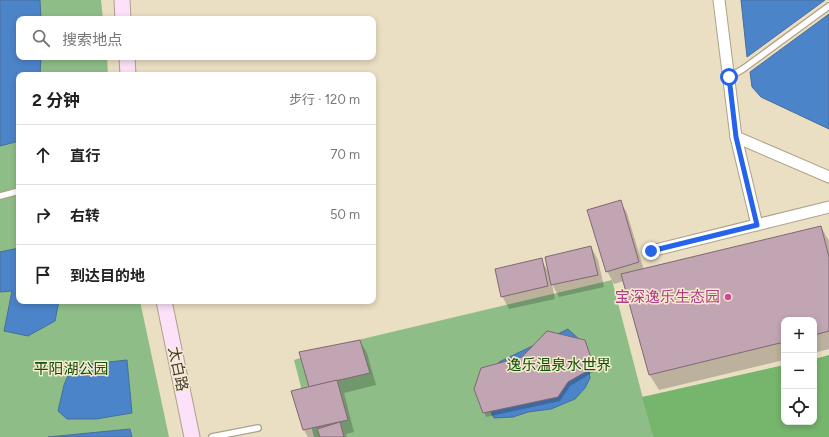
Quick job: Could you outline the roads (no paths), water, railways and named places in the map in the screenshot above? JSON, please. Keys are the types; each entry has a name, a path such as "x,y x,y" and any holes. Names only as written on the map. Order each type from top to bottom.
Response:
{"main road":[{"path":"122,0 123,16"},
{"path":"127,60 128,72"},
{"name":"太白路","path":"165,304 192,437"}],"street":[{"path":"719,0 736,137 757,225"},
{"path":"736,137 829,177"},
{"path":"651,251 829,207"}],"lane":[{"path":"729,77 744,69 829,6"},
{"path":"0,196 16,192"},
{"path":"212,437 258,428"}],"water":[{"path":"0,0 40,0 41,16 16,16 16,60 41,60 40,72 16,72 16,142 0,146"},
{"path":"741,0 825,0 747,57"},
{"path":"829,14 829,129 761,97 752,87 750,72"},
{"path":"16,249 16,304 58,304 55,321 28,336 4,331 12,291 0,292 0,252"},
{"path":"568,329 581,341 587,359 590,378 585,388 575,399 551,409 528,412 513,417 494,418 483,396 486,372 501,361"},
{"path":"127,360 132,413 96,419 67,419 58,411 64,385 72,366"},
{"path":"130,429 132,437 48,437"}],"place":[{"name":"宝深逸乐生态园","path":"728,297"}],"park label":[{"name":"逸乐温泉水世界","path":"559,365"},
{"name":"平阳湖公园","path":"71,369"}]}
